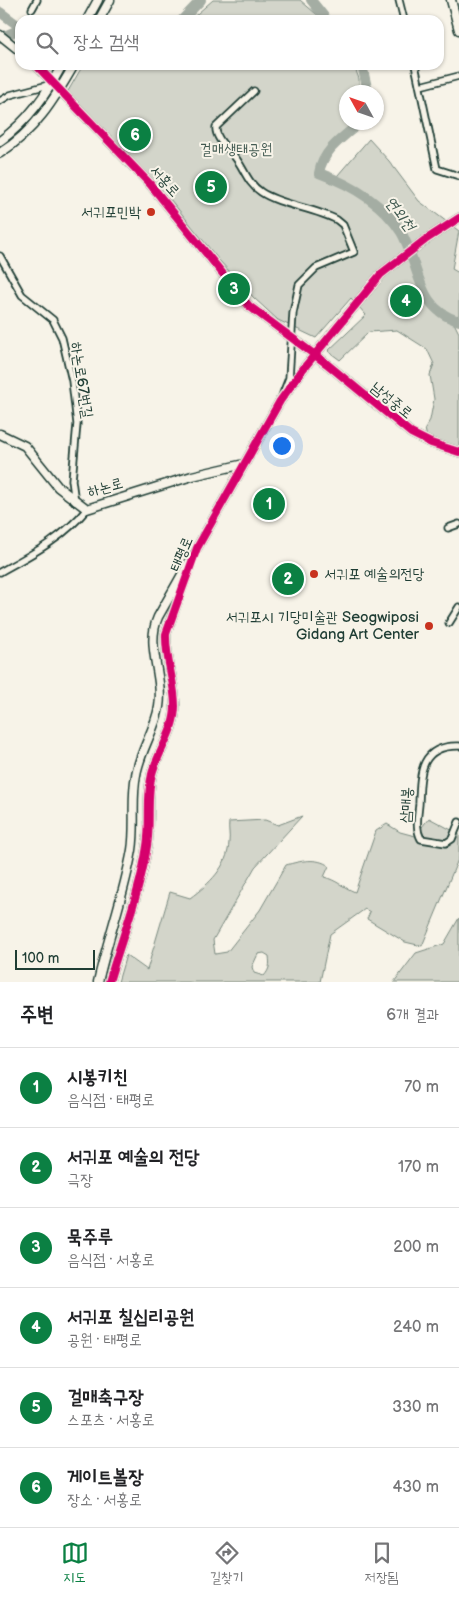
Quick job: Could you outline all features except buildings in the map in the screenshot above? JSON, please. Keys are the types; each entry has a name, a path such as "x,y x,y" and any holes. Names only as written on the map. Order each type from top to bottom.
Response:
{"street":[{"path":"32,8 37,0"},
{"path":"90,15 98,0"},
{"path":"101,15 110,0"},
{"path":"399,0 403,15"},
{"path":"451,0 459,30"},
{"path":"0,35 15,46"},
{"name":"서홍로","path":"41,70 150,184 249,306 316,356"},
{"path":"0,141 30,114 60,70"},
{"path":"0,154 34,126 61,90 71,70"},
{"path":"416,70 437,169 459,176"},
{"path":"420,86 459,76"},
{"path":"0,101 10,95 53,82"},
{"path":"254,91 216,127 216,132 240,163 241,170 259,190 337,220 342,225 354,252 316,268 305,278 296,294 289,378 280,401"},
{"name":"태평로","path":"98,982 121,902 132,848 137,769 159,705 158,668 152,639 153,627 280,401 373,283 394,263 459,218"},
{"name":"하논로67번길","path":"0,256 22,295 53,320 62,338 72,381 77,424 72,480 75,502"},
{"name":"남성중로","path":"316,356 411,433 431,443 459,452"},
{"name":"하논로","path":"0,434 25,446 58,487 75,502 87,509 192,476 244,464"},
{"path":"0,572 58,539 72,527 87,509"},
{"path":"448,528 459,524"},
{"name":"태평로","path":"109,982 131,914 147,847 150,788 153,772 172,722 175,706 166,634 197,548"},
{"path":"449,623 459,607"},
{"name":"삼매봉","path":"459,746 445,745 437,749 428,757 420,772 417,829 421,839 446,843 452,839 459,822"}],"green space":[{"path":"213,0 300,0 317,15 196,15"},
{"name":"걸매생태공원","path":"80,70 356,70 359,85 339,85 339,130 346,130 327,150 316,174 331,183 369,139 389,161 419,201 459,231 452,269 459,273 459,315 452,319 459,333 459,448 428,441 425,429 430,420 434,399 430,375 434,364 427,349 397,330 369,332 340,360 328,351 366,315 351,298 316,338 278,320 254,298 218,259 170,199 67,93"},
{"path":"302,816 255,867 213,940 215,954 227,952 260,910 286,865 297,862 319,861 329,866 324,877 355,892 376,831 387,824 400,832 415,836 429,818 459,834 459,857 422,946 405,942 367,919 370,912 365,909 330,934 320,982 118,982 126,955 147,970 170,892 190,898 210,881 221,867 228,851 229,822 265,820 278,825","holes":["264,953 269,956 269,967 264,976 254,973 252,967 258,954"]},
{"path":"459,918 459,982 394,982 416,953 444,944"}],"waterway":[{"name":"연외천","path":"187,15 201,0"},
{"name":"연외천","path":"311,0 323,15"},
{"name":"연외천","path":"0,12 15,23"},
{"path":"0,38 15,31"},
{"name":"연외천","path":"363,70 366,85"},
{"name":"연외천","path":"352,130 329,151 319,173 354,189 385,212 401,232 421,284 434,307 445,315 459,321"}],"cycle path":[{"path":"41,70 150,184 249,306 327,364 411,433 431,443 459,452"},
{"path":"109,982 144,863 148,837 149,792 152,774 174,715 175,697 167,652 166,634 197,548 280,401 303,369 381,274 425,240 459,218"}],"place":[{"name":"게이트볼장","path":"135,135"},
{"name":"걸매축구장","path":"211,187"},
{"name":"서귀포민박","path":"151,212"},
{"name":"묵주루","path":"234,289"},
{"name":"서귀포 칠십리공원","path":"406,301"},
{"name":"시봉키친","path":"269,504"},
{"name":"서귀포 예술의전당","path":"314,574"},
{"name":"서귀포 예술의 전당","path":"288,579"},
{"name":"서귀포시 기당미술관 Seogwiposi Gidang Art Center","path":"429,626"}]}
